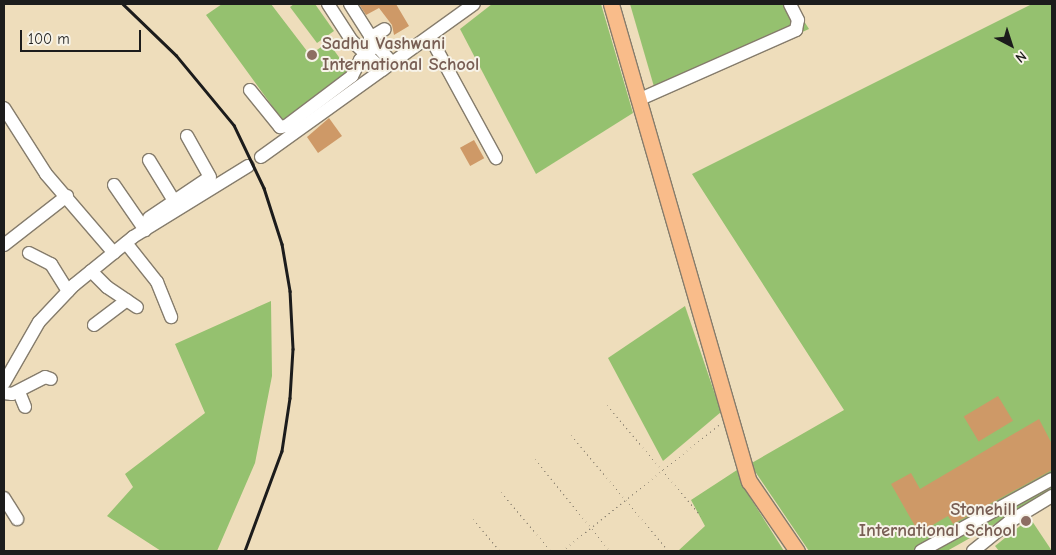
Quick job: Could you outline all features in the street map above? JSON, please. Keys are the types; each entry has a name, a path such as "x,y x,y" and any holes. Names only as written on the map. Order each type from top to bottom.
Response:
{"main road":[{"path":"610,4 749,481 797,551"}],"street":[{"path":"328,4 352,40 371,45"},
{"path":"350,4 371,45 387,67"},
{"path":"261,157 474,4"},
{"path":"638,100 796,30 798,20 790,4"},
{"path":"250,90 280,127 286,126 352,76 371,45 386,29"},
{"path":"430,37 496,158"},
{"path":"4,108 46,174 67,196 114,253"},
{"path":"4,383 39,322 68,291 126,244 143,226 210,176 186,136"},
{"path":"149,160 174,201"},
{"path":"143,226 248,166"},
{"path":"114,184 143,226"},
{"path":"4,245 67,196"},
{"path":"126,244 157,282 171,317"},
{"path":"29,252 51,264 68,291"},
{"path":"91,271 107,287 132,303 94,325"},
{"path":"4,392 19,392 45,377 51,379"},
{"path":"19,392 25,407"},
{"path":"921,551 1052,479"},
{"path":"973,551 1009,522 1052,496"},
{"path":"4,498 17,519"}],"path":[{"path":"607,405 701,516"},
{"path":"562,551 730,416"},
{"path":"571,435 667,549"},
{"path":"535,459 610,551"},
{"path":"501,492 551,551"},
{"path":"473,519 500,551"}],"green space":[{"path":"222,4 271,4 310,55 328,42 349,71 283,121 206,15"},
{"path":"294,4 315,4 334,31 317,43 290,7"},
{"path":"492,4 601,4 633,113 536,174 460,29"},
{"path":"630,4 793,4 809,29 657,97"},
{"path":"1032,4 1052,4 1052,492 947,551 809,551 750,464 844,410 692,174"},
{"path":"271,301 272,376 255,463 217,551 161,551 107,516 133,487 125,474 205,413 175,344"},
{"path":"685,306 721,412 663,461 608,358"},
{"path":"737,470 741,483 784,551 678,551 705,526 691,500"},
{"path":"1030,518 1052,551 999,551 995,546"}],"building":[{"path":"359,4 396,4 409,26 394,35 392,25 379,8 366,15"},
{"path":"329,118 342,136 318,153 307,137"},
{"path":"474,140 484,158 470,166 460,148"},
{"path":"998,396 1013,421 979,441 964,417"},
{"path":"1039,419 1052,444 1052,470 953,524 948,516 919,533 891,484 911,473 920,489"}],"railway":[{"path":"123,4 176,55 234,125 264,188 282,244 290,291 293,349 290,398 282,451 245,551"}],"place":[{"name":"Sadhu Vashwani International School","path":"312,55"},
{"name":"Stonehill International School","path":"1026,521"}]}
